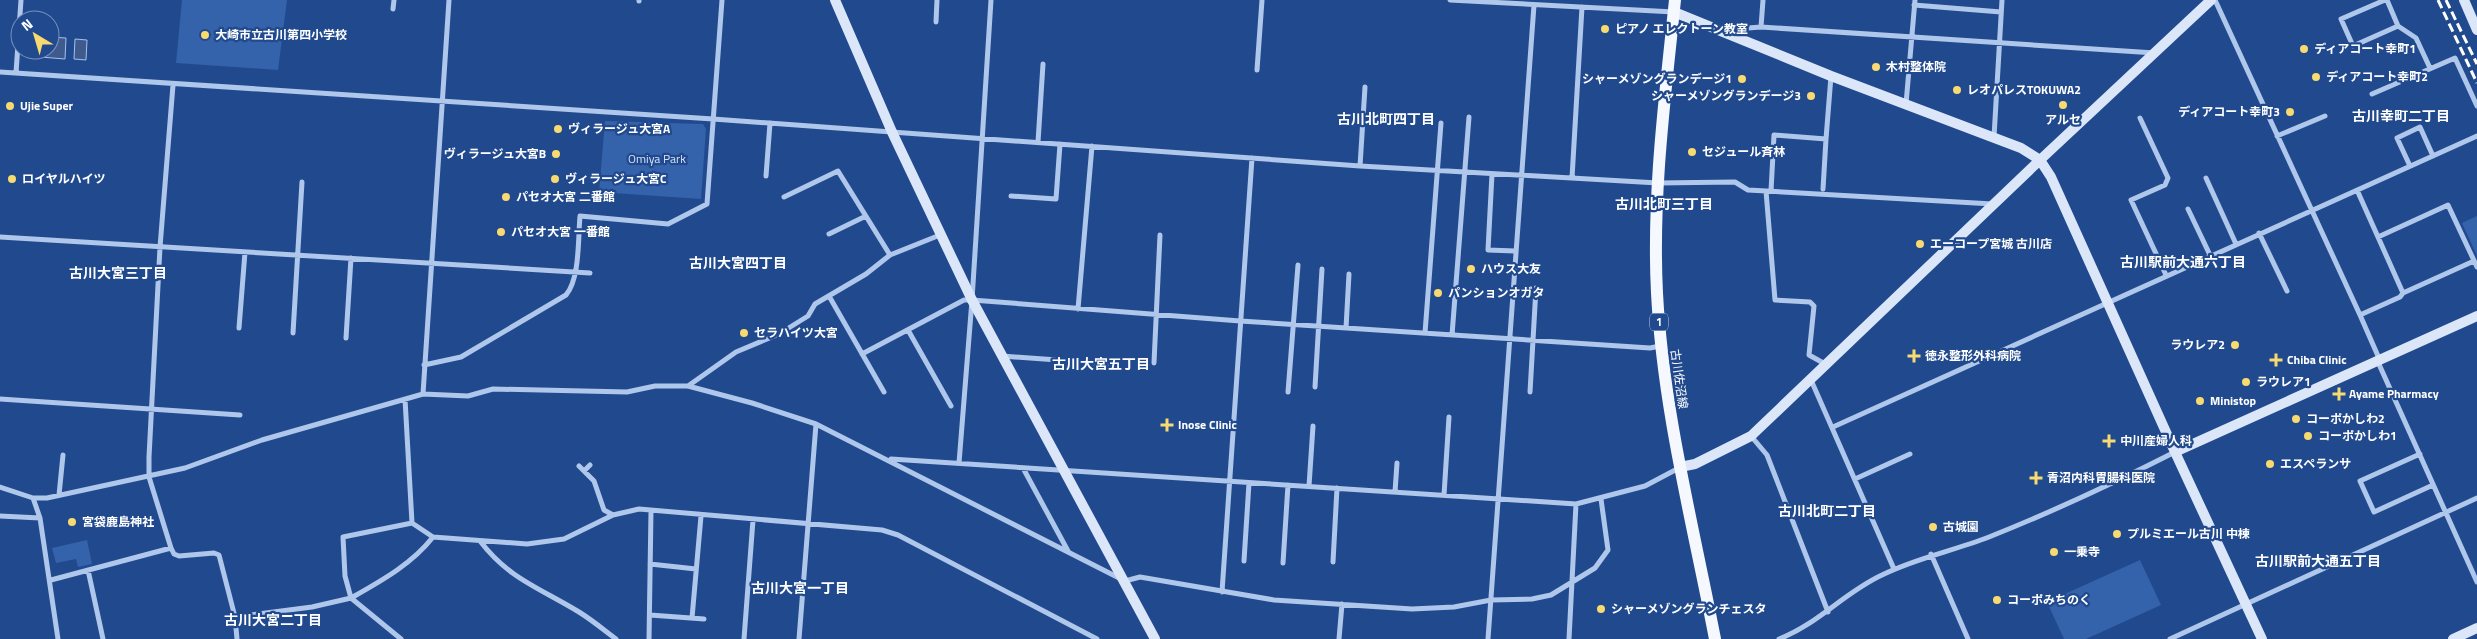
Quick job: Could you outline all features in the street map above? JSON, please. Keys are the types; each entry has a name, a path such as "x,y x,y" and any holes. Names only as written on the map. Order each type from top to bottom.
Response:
{"main road":[{"name":"古川佐沼線","path":"1675,6 1658,183 1656,245 1661,346 1680,467 1715,639"}],"street":[{"path":"16,73 21,0"},
{"path":"393,9 394,0"},
{"path":"422,394 449,0"},
{"path":"424,365 461,357 566,295 573,286 580,216 668,224 707,204 722,0"},
{"path":"835,0 892,132 972,300 1062,470 1125,581 1155,639"},
{"path":"936,22 937,0"},
{"path":"958,463 972,300 991,0"},
{"path":"1257,70 1262,0"},
{"path":"1450,0 1582,7 1675,6 1718,31 1994,137 2020,148 2040,160 2051,177 2262,639"},
{"path":"1760,27 1762,0"},
{"path":"1994,137 2002,0"},
{"path":"888,459 1576,504 1645,486 1680,467 1695,464 1751,436 2040,160 2211,0"},
{"path":"2215,0 2360,315 2378,356 2378,362 2477,582"},
{"path":"2398,26 2353,46 2341,19 2386,0 2398,26 2416,38 2430,68"},
{"path":"2464,0 2477,30"},
{"path":"1906,104 1915,2 2001,12"},
{"path":"1488,639 1508,339 1534,5"},
{"path":"1572,178 1582,7"},
{"path":"1718,31 1736,27 1760,27 2155,53"},
{"path":"2372,94 2454,58 2477,106"},
{"path":"1038,142 1043,64"},
{"path":"0,72 174,85 714,119 1360,166 1658,183 1735,182 1748,190 1994,204"},
{"path":"1823,189 1832,76"},
{"path":"174,85 160,247 150,408 149,477 174,554 179,556 214,553 218,556 234,617 237,639"},
{"path":"1360,166 1365,87"},
{"path":"2278,136 2325,116"},
{"path":"1452,335 1469,117"},
{"path":"2140,118 2168,178 2165,185 2131,200 2166,275"},
{"path":"766,176 770,123"},
{"path":"1425,334 1441,123"},
{"path":"2410,166 2397,138 2420,128 2433,156"},
{"path":"1826,139 1774,135 1769,191 1775,300 1810,302 1814,306 1810,355 1827,365"},
{"path":"1833,427 2104,306 2108,301 2477,136"},
{"path":"1011,196 1056,199 1060,144"},
{"path":"1078,309 1092,146"},
{"path":"1222,592 1252,158"},
{"path":"784,197 838,172 890,255"},
{"path":"1492,174 1488,250 1515,251"},
{"path":"2206,178 2236,244"},
{"path":"293,333 302,182"},
{"path":"2357,190 2403,293"},
{"path":"2378,237 2448,205 2477,267"},
{"path":"2188,209 2210,255"},
{"path":"829,234 866,216"},
{"path":"2259,233 2287,291"},
{"path":"688,386 736,352 778,334 808,316 815,304 866,274 890,255 940,235"},
{"path":"0,236 590,273"},
{"path":"1154,363 1160,236"},
{"path":"239,328 245,252"},
{"path":"346,338 351,258"},
{"path":"2360,315 2474,260"},
{"path":"1288,392 1298,265"},
{"path":"1315,387 1322,269"},
{"path":"1346,328 1349,274"},
{"path":"1530,392 1536,288"},
{"path":"829,296 884,392"},
{"path":"862,354 964,300 1425,334 1650,348 1661,346"},
{"path":"1780,639 1795,636 1880,576 1894,569 1931,554 1988,538 2116,482 2175,452 2477,316"},
{"path":"908,330 951,406"},
{"path":"1001,356 1113,364"},
{"path":"1811,380 1894,569"},
{"path":"0,487 33,498 59,495 149,477 185,468 262,440 422,394 468,396 493,390 628,392 655,386 688,386 752,403 816,424 1125,581 1140,577 1274,600 1412,609 1454,607 1492,600 1532,600 1551,595 1572,583 1595,568 1608,550 1601,499"},
{"path":"0,399 240,415"},
{"path":"404,399 412,523"},
{"path":"1444,495 1449,417"},
{"path":"799,639 816,424"},
{"path":"1309,486 1313,426"},
{"path":"1751,436 1767,455 1828,612"},
{"path":"1855,479 1910,454"},
{"path":"2420,454 2360,481 2374,512 2433,485"},
{"path":"59,495 63,455"},
{"path":"1395,492 1397,463"},
{"path":"584,471 590,464"},
{"path":"579,466 594,481 604,510 613,515"},
{"path":"1023,468 1068,552"},
{"path":"1244,561 1249,483"},
{"path":"1283,563 1288,485"},
{"path":"1333,562 1337,488"},
{"path":"33,498 40,518 51,580 58,639"},
{"path":"2170,639 2477,498"},
{"path":"1569,639 1576,504"},
{"path":"401,639 351,598 345,576 342,537 412,523 433,537 527,544 564,539 613,515 638,509 701,516 882,530 898,535 1097,639"},
{"path":"649,639 651,511"},
{"path":"0,516 40,518"},
{"path":"692,618 701,516"},
{"path":"744,639 753,520"},
{"path":"234,617 312,607 351,598 395,571 433,537"},
{"path":"480,541 494,560 506,570 580,612 616,639"},
{"path":"51,580 171,548"},
{"path":"1931,554 1968,639"},
{"path":"650,564 696,568"},
{"path":"88,570 103,639"},
{"path":"1339,639 1342,604"},
{"path":"650,615 704,619"},
{"path":"2453,639 2477,628"}],"green space":[{"path":"182,0 287,0 278,70 176,63"},
{"name":"Omiya Park","path":"605,121 703,124 706,129 701,199 599,192"},
{"path":"2477,216 2477,256 2462,223"},
{"path":"87,540 92,564 78,567 76,559 56,563 52,548"},
{"path":"2140,560 2161,605 2086,639 2064,639 2047,602"}],"shaded area":[{"path":"60,38 66,38 65,59 60,59"},
{"path":"75,39 87,40 86,60 74,59"}],"railway":[{"path":"2438,0 2477,83"},
{"path":"2446,0 2477,64"}],"place":[{"name":"ピアノ エレクトーン教室","path":"1605,29"},
{"name":"大崎市立古川第四小学校","path":"205,35"},
{"name":"ディアコート幸町1","path":"2304,49"},
{"name":"木村整体院","path":"1876,67"},
{"name":"ディアコート幸町2","path":"2316,77"},
{"name":"シャーメゾングランデージ1","path":"1742,79"},
{"name":"レオパレスTOKUWA2","path":"1957,90"},
{"name":"シャーメゾングランデージ3","path":"1811,96"},
{"name":"アルセ","path":"2063,105"},
{"name":"Ujie Super","path":"10,106"},
{"name":"ディアコート幸町3","path":"2290,112"},
{"name":"ヴィラージュ大宮A","path":"558,129"},
{"name":"セジュール斉林","path":"1692,152"},
{"name":"ヴィラージュ大宮B","path":"556,154"},
{"name":"ロイヤルハイツ","path":"12,179"},
{"name":"ヴィラージュ大宮C","path":"555,179"},
{"name":"パセオ大宮 二番館","path":"506,197"},
{"name":"パセオ大宮 一番館","path":"501,232"},
{"name":"エーコープ宮城 古川店","path":"1920,244"},
{"name":"ハウス大友","path":"1471,269"},
{"name":"パンションオガタ","path":"1438,293"},
{"name":"セラハイツ大宮","path":"744,333"},
{"name":"ラウレア2","path":"2235,345"},
{"name":"徳永整形外科病院","path":"1914,356"},
{"name":"Chiba Clinic","path":"2276,360"},
{"name":"ラウレア1","path":"2246,382"},
{"name":"Ayame Pharmacy","path":"2339,394"},
{"name":"Ministop","path":"2200,401"},
{"name":"コーポかしわ2","path":"2296,419"},
{"name":"Inose Clinic","path":"1167,425"},
{"name":"コーポかしわ1","path":"2308,436"},
{"name":"中川産婦人科","path":"2109,441"},
{"name":"エスペランサ","path":"2270,464"},
{"name":"青沼内科胃腸科医院","path":"2036,478"},
{"name":"宮袋鹿島神社","path":"72,522"},
{"name":"古城園","path":"1933,527"},
{"name":"プルミエール古川 中棟","path":"2117,534"},
{"name":"一乗寺","path":"2054,552"},
{"name":"コーポみちのく","path":"1997,600"},
{"name":"シャーメゾングランチェスタ","path":"1601,609"}],"district":[{"name":"古川幸町二丁目","path":"2401,116"},
{"name":"古川北町四丁目","path":"1386,119"},
{"name":"古川北町三丁目","path":"1664,204"},
{"name":"古川駅前大通六丁目","path":"2183,262"},
{"name":"古川大宮四丁目","path":"738,263"},
{"name":"古川大宮三丁目","path":"118,273"},
{"name":"古川大宮五丁目","path":"1101,364"},
{"name":"古川北町二丁目","path":"1827,511"},
{"name":"古川駅前大通五丁目","path":"2318,561"},
{"name":"古川大宮一丁目","path":"800,588"},
{"name":"古川大宮二丁目","path":"273,620"}]}
